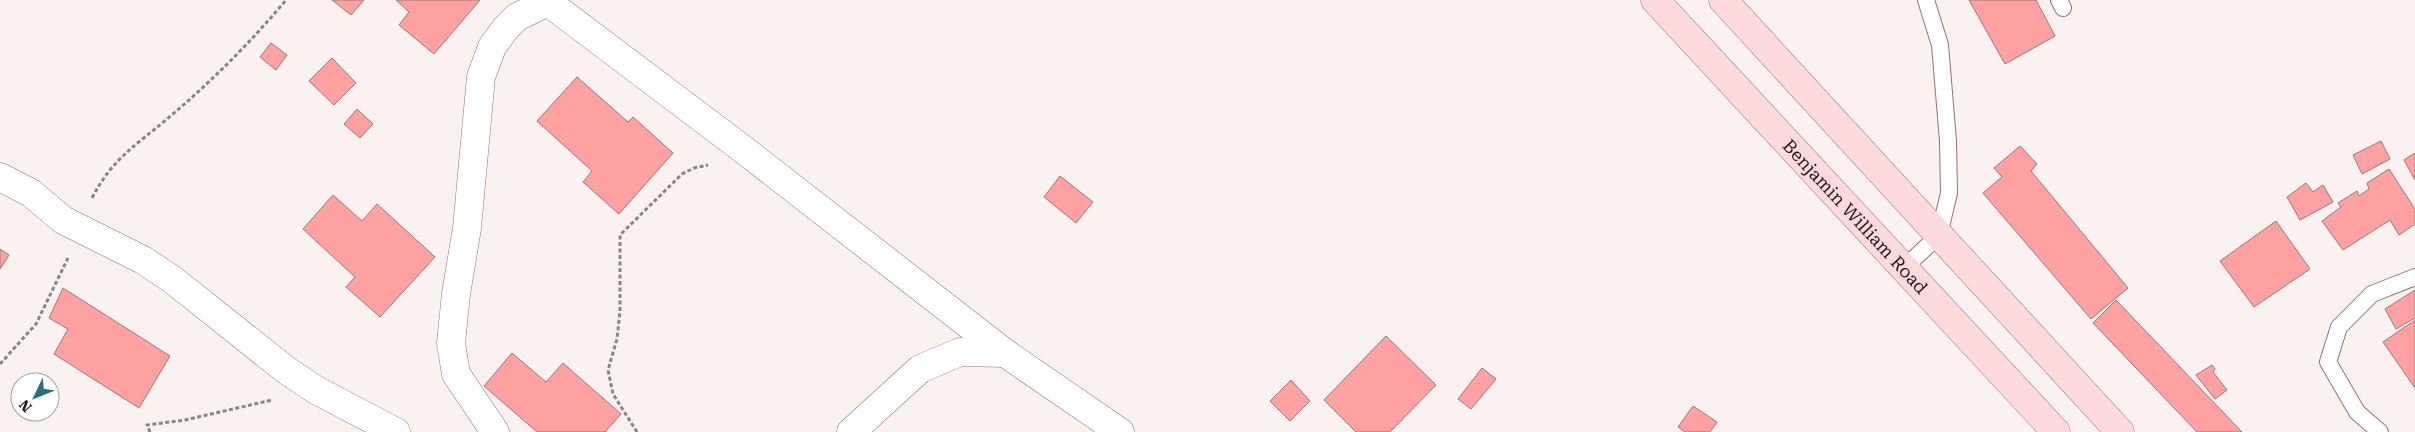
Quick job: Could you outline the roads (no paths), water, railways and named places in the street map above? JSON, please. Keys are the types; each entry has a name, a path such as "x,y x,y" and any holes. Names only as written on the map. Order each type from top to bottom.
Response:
{"main road":[{"name":"Benjamin William Road","path":"1656,0 2056,432"},
{"path":"1723,0 2120,432"}],"street":[{"path":"495,432 456,374 451,343 456,294 468,228 481,77 492,47 505,30 517,17 546,1 744,150 1005,353 1120,432"},
{"path":"0,177 31,193 63,220 143,260 173,280 271,359 316,390 396,432"},
{"path":"851,432 920,369 960,352 1005,353"}],"lane":[{"path":"1904,268 1939,235 1949,193 1948,141 1940,45 1926,0"},
{"path":"2380,432 2357,412 2328,362 2339,327 2372,294 2415,277"}]}
